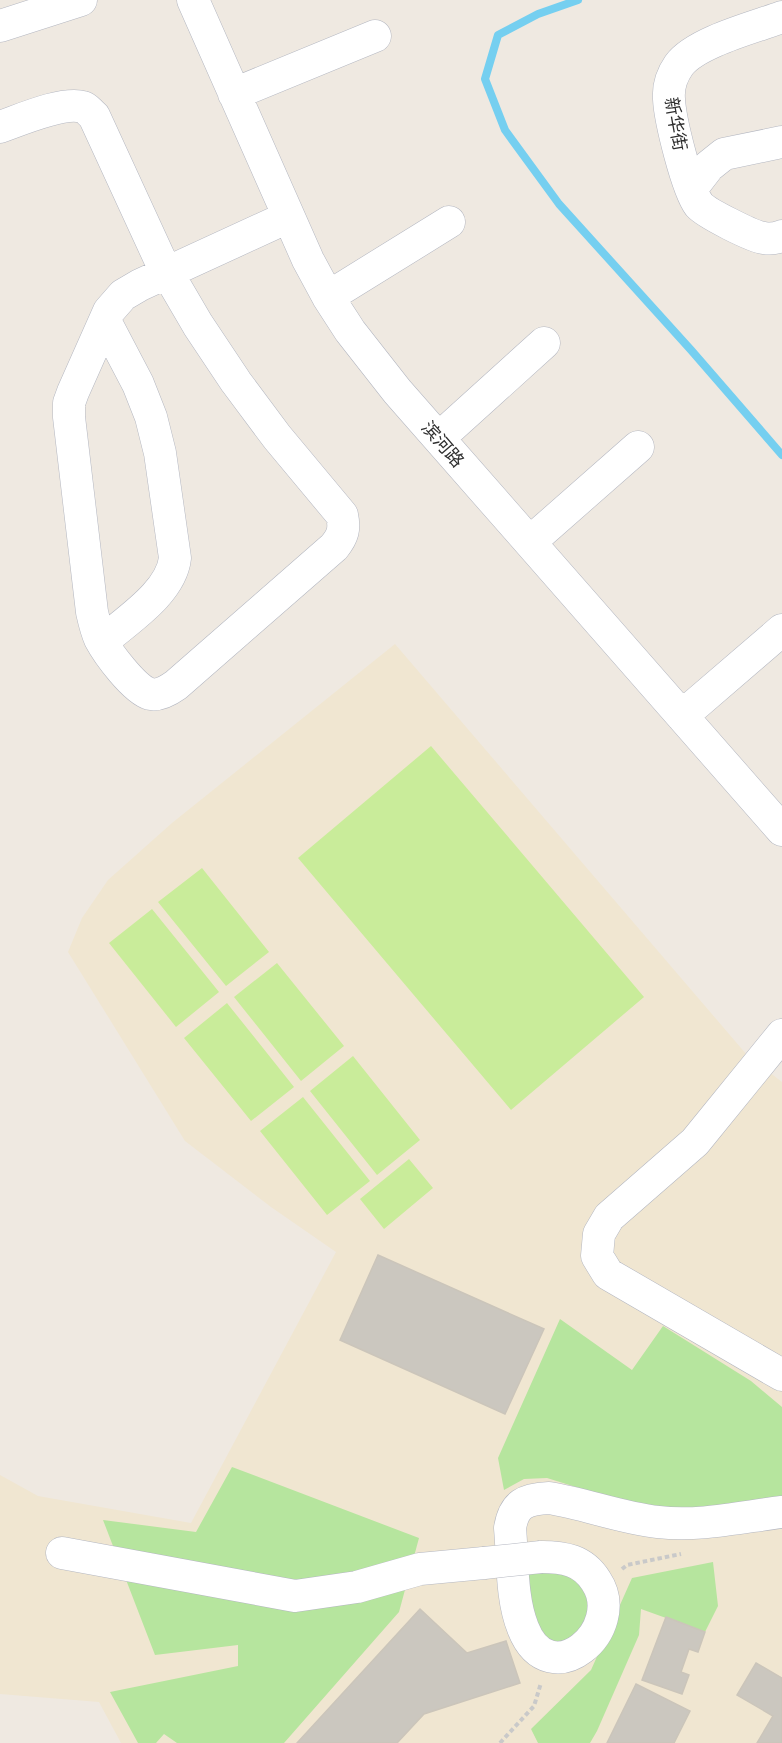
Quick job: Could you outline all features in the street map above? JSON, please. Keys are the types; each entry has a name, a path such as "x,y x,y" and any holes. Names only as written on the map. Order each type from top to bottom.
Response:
{"street":[{"path":"0,26 81,0"},
{"name":"滨河路","path":"193,0 288,217 328,297 374,363 782,830"},
{"name":"新华街","path":"782,17 710,43 693,52 680,63 673,75 669,99 678,145 698,202 703,208 749,234 763,238 782,236"},
{"path":"234,94 375,36"},
{"path":"0,127 62,107 85,107 100,126 133,204 167,272 198,325 236,382 277,437 342,515 344,526 342,538 334,547 176,686 165,692 153,694 143,690 117,663 102,642 92,612 69,410 73,392 105,321 115,303 123,295 167,272 288,217"},
{"path":"692,188 709,166 724,154 782,142"},
{"path":"328,297 449,222"},
{"path":"102,642 160,592 174,570 175,558 160,453 151,417 138,384 105,321"},
{"path":"439,438 544,344"},
{"path":"530,542 639,447"},
{"path":"682,716 782,630"},
{"path":"782,1035 695,1142 609,1217 599,1234 597,1256 609,1274 782,1376"},
{"path":"62,1553 295,1596 357,1587 420,1569 484,1563 541,1557 572,1560 582,1565 595,1578 604,1597 599,1627 587,1644 570,1656 549,1657 540,1652 528,1638 519,1618 516,1604 510,1528 512,1517 518,1507 537,1498 549,1498 656,1522 677,1524 782,1512"}],"path":[{"path":"500,1743 534,1706 549,1657"}],"shaded area":[{"path":"395,644 747,1055 782,1082 782,1743 121,1743 99,1702 0,1694 0,1475 38,1496 191,1523 336,1252 271,1207 185,1141 68,952 82,918 108,880 172,823"}],"green space":[{"path":"431,746 644,997 511,1110 298,858"},
{"path":"202,868 269,952 226,986 158,902"},
{"path":"152,909 219,992 176,1027 109,943"},
{"path":"277,963 344,1046 301,1081 234,997"},
{"path":"227,1003 294,1087 251,1121 184,1038"},
{"path":"353,1056 420,1140 377,1175 310,1091"},
{"path":"303,1097 370,1181 327,1215 260,1131"},
{"path":"409,1159 433,1188 384,1229 360,1199"},
{"path":"560,1319 632,1370 663,1326 751,1381 782,1407 782,1499 714,1510 640,1507 547,1478 524,1479 504,1490 498,1458"},
{"path":"232,1467 419,1538 399,1612 284,1743 177,1743 164,1734 156,1743 138,1743 110,1692 238,1666 238,1645 155,1655 103,1520 196,1532"},
{"path":"713,1562 718,1606 705,1632 641,1609 639,1635 590,1743 538,1743 531,1729 591,1670 632,1578"},
{"path":"523,1568 550,1568 584,1581 591,1610 574,1641 552,1645 532,1623"}],"building":[{"path":"378,1255 544,1329 505,1414 340,1340"},
{"path":"420,1609 467,1653 506,1641 520,1683 424,1714 397,1743 297,1743"},
{"path":"666,1617 705,1632 698,1652 689,1649 681,1672 689,1675 682,1694 642,1680"},
{"path":"756,1663 782,1678 782,1743 757,1743 773,1716 737,1695"},
{"path":"636,1684 690,1711 674,1743 607,1743"}],"waterway":[{"path":"578,0 538,14 498,35 485,79 505,130 559,204 782,455"}]}
